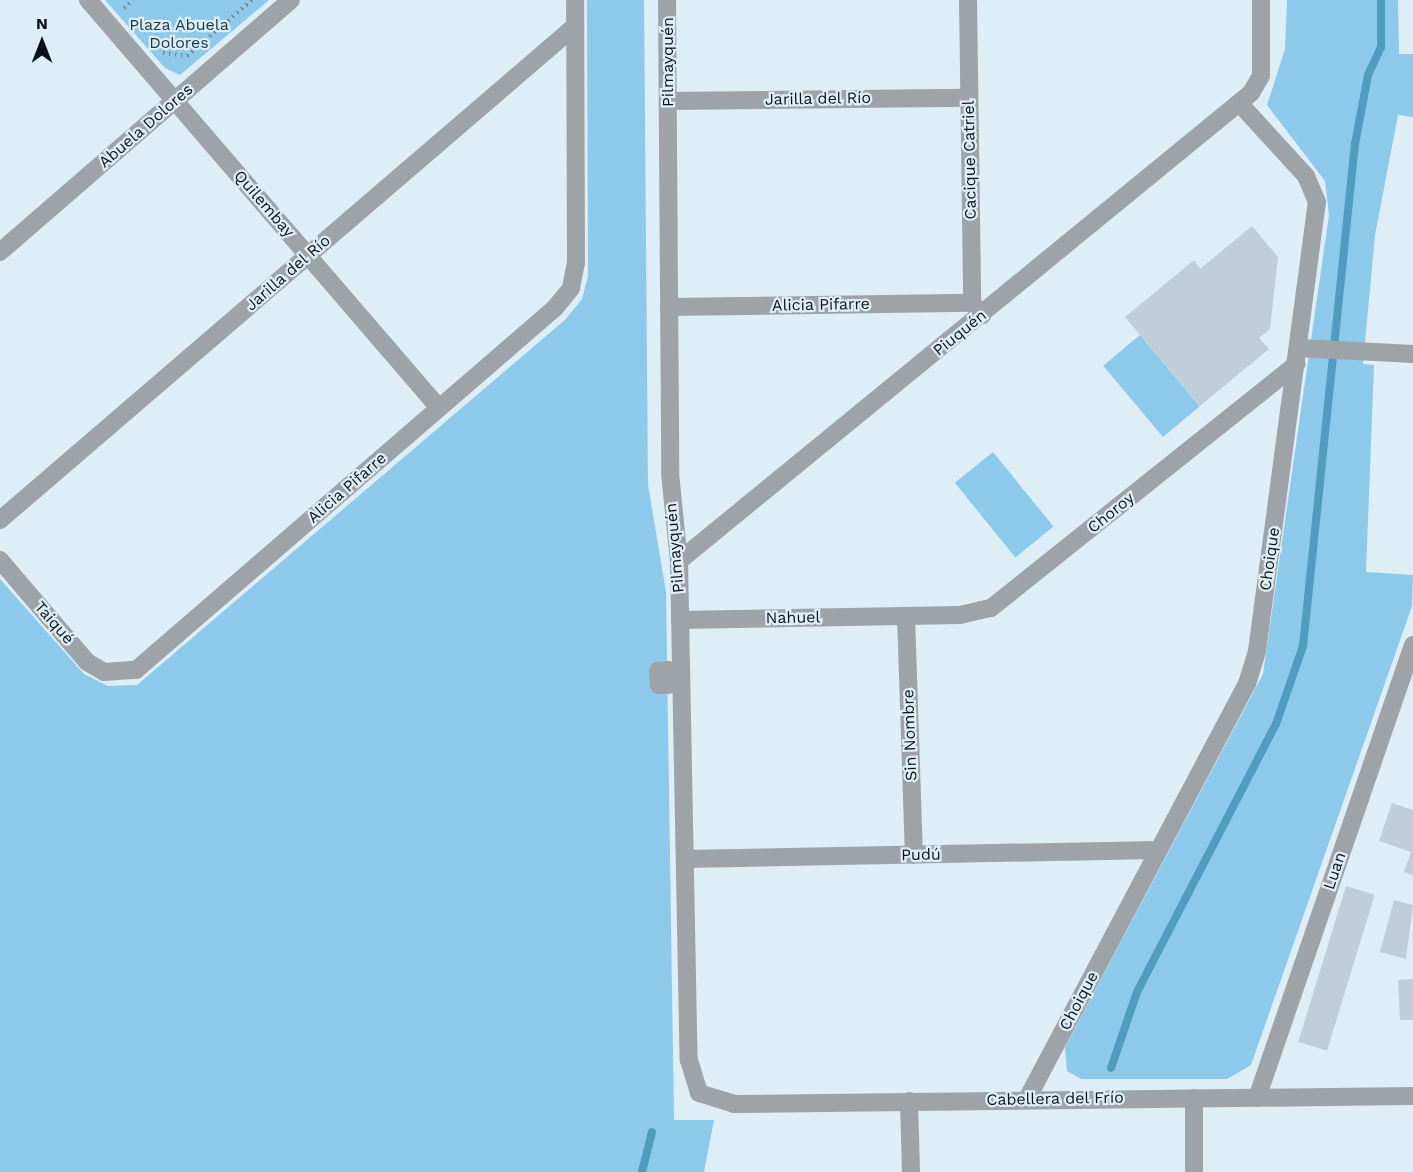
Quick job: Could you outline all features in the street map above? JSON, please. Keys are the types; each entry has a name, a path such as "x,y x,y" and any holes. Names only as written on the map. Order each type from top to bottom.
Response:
{"street":[{"name":"Quilembay","path":"88,0 439,408"},
{"name":"Abuela Dolores","path":"0,252 291,0"},
{"path":"575,0 575,26"},
{"name":"Pilmayquén","path":"667,0 670,473 679,561 689,1060 699,1093"},
{"name":"Cacique Catriel","path":"968,0 969,98 977,309"},
{"path":"1240,104 1261,76 1261,0"},
{"name":"Jarilla del Río","path":"0,520 575,26"},
{"name":"Alicia Pifarre","path":"115,674 144,666 439,408 571,288 576,262 575,26"},
{"name":"Jarilla del Río","path":"668,101 969,98"},
{"name":"Piuquén","path":"679,561 977,309 1240,104"},
{"name":"Choique","path":"1027,1100 1253,667 1298,356 1317,202 1306,176 1240,104"},
{"name":"Alicia Pifarre","path":"669,307 977,309"},
{"path":"1298,356 1318,351 1413,354"},
{"name":"Choroy","path":"906,616 960,615 996,604 1298,356"},
{"name":"Taiqué","path":"0,560 87,662 115,674"},
{"name":"Nahuel","path":"680,620 906,616"},
{"name":"Sin Nombre","path":"906,616 914,855"},
{"name":"Luan","path":"1257,1098 1413,645"},
{"name":"Pudú","path":"685,859 1158,850"},
{"name":"Cabellera del Frío","path":"699,1093 734,1104 1413,1096"},
{"path":"1194,1098 1194,1172"},
{"path":"909,1101 911,1172"}],"path":[{"path":"117,0 131,17"},
{"path":"124,8 133,0"},
{"path":"154,43 164,54 187,56 252,0"}],"green space":[{"name":"Plaza Abuela Dolores","path":"105,0 269,0 180,75 165,68"},
{"path":"587,0 644,0 648,485 666,592 674,1120 714,1120 704,1172 0,1172 0,579 84,674 108,686 137,685 566,319 582,299 588,276"},
{"path":"1287,0 1398,0 1399,54 1413,54 1413,117 1398,115 1375,235 1363,364 1374,365 1366,572 1413,575 1412,606 1251,1065 1227,1079 1081,1079 1067,1071 1065,1047 1263,674 1329,215 1325,181 1267,105 1285,49"},
{"path":"1140,335 1200,406 1163,437 1103,366"},
{"path":"993,452 1053,527 1015,557 955,483"}],"building":[{"path":"1252,226 1278,257 1270,329 1259,338 1269,349 1200,406 1125,317 1194,260 1200,269"},
{"path":"1392,803 1413,810 1413,875 1404,872 1411,852 1379,841"},
{"path":"1346,886 1375,895 1327,1051 1298,1042"},
{"path":"1394,900 1413,905 1406,959 1380,952"},
{"path":"1413,979 1413,1020 1400,1020 1398,980"}],"waterway":[{"path":"1111,1068 1137,992 1276,724 1303,646 1355,144 1368,75 1381,47 1381,0"},
{"path":"642,1172 652,1132"}]}
